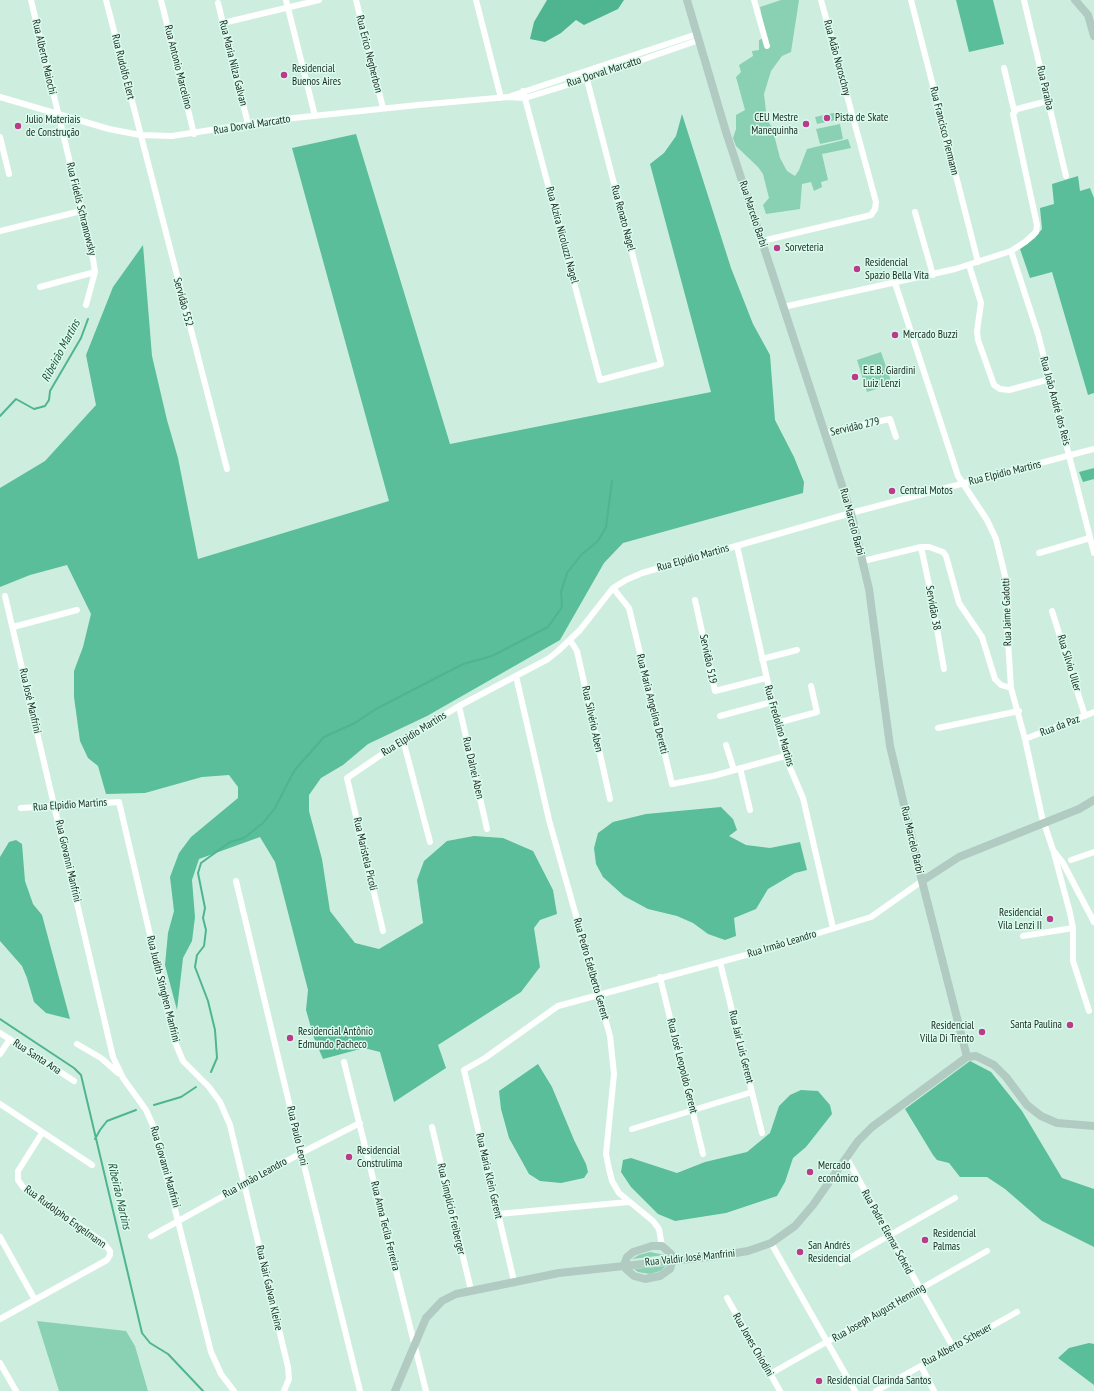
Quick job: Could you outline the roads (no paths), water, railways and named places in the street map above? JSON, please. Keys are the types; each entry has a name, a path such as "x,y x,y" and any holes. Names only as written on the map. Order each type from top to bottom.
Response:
{"street":[{"name":"Rua Alberto Maiochi","path":"31,0 58,114"},
{"name":"Rua Rudolfo Elert","path":"106,0 140,135"},
{"name":"Rua Antonio Marcelino","path":"161,0 194,134"},
{"path":"286,0 315,116"},
{"path":"223,23 319,0"},
{"name":"Rua Erico Negherbon","path":"356,0 383,108"},
{"path":"476,0 501,98"},
{"name":"Rua Marcelo Barbi","path":"688,0 726,132 851,513 869,589 888,734 922,881 967,1057"},
{"path":"754,0 767,46"},
{"name":"Rua Adão Noroschny","path":"762,241 871,215 875,208 876,202 821,0"},
{"name":"Rua Francisco Piermann","path":"911,0 978,262"},
{"name":"Rua Paraíba","path":"1024,0 1066,176"},
{"path":"1075,0 1088,15 1094,33"},
{"name":"Rua Maria Nilza Galvan","path":"218,3 248,124"},
{"name":"Rua Dorval Marcatto","path":"0,97 109,129 140,135 172,136 194,134 248,124 315,116 383,108 501,98 524,94 587,79 698,37"},
{"name":"Rua Dorval Marcatto","path":"524,94 585,72 698,37"},
{"path":"783,307 933,275 969,265 1011,251 1036,232 1037,225 1013,117 1014,110 1004,68"},
{"name":"Rua Renato Nagel","path":"585,72 662,364 600,380"},
{"name":"Rua Alzira Nicoluzzi Nagel","path":"524,94 600,380"},
{"path":"1014,110 1048,101"},
{"name":"Rua Fidelis Schramowsky","path":"58,114 95,272 86,305"},
{"name":"Servidão 552","path":"140,135 226,469"},
{"path":"0,137 9,174"},
{"path":"0,231 81,211"},
{"path":"915,212 933,275"},
{"name":"Rua João André dos Reis","path":"1011,251 1050,379 1094,553"},
{"path":"969,265 981,303 977,331 978,340 994,385 1000,389 1009,390 1050,379"},
{"path":"40,287 95,272"},
{"name":"Rua Jaime Gadotti","path":"895,283 958,476 990,525 1005,569 1008,597 1007,625 1011,688 1025,739 1043,823 1053,850 1063,863 1094,922"},
{"name":"Servidão 279","path":"825,433 890,419 896,437"},
{"name":"Rua Elpidio Martins","path":"347,778 403,740 459,706 548,659 570,640 613,588 626,580 642,573 851,513 1094,449"},
{"path":"1039,553 1090,538"},
{"name":"Rua Fredolino Martins","path":"737,546 785,756 803,798 833,928"},
{"path":"863,561 921,547 938,549 946,556 960,603 982,637 995,679 1001,685 1011,688"},
{"name":"Servidão 38","path":"921,547 944,669"},
{"name":"Rua Maria Angelina Deretti","path":"613,588 629,608 672,784 713,776 737,769"},
{"name":"Rua José Manfrini","path":"5,596 55,807"},
{"name":"Servidão 519","path":"695,600 715,691 766,678"},
{"path":"13,627 77,610"},
{"name":"Rua Silvio Uller","path":"1052,611 1085,716"},
{"name":"Rua Silvério Aben","path":"570,640 577,651 610,799"},
{"path":"762,659 797,650"},
{"name":"Rua Pedro Edelberto Gerent","path":"516,676 549,820 610,1036 614,1074 606,1154 612,1181 619,1193 659,1228 662,1246"},
{"path":"777,723 817,712 811,686"},
{"path":"720,716 772,702"},
{"name":"Rua Dalnei Aben","path":"459,706 487,829"},
{"path":"938,728 1018,711"},
{"name":"Rua da Paz","path":"1025,739 1094,712"},
{"path":"403,740 430,842"},
{"path":"726,745 737,769 750,810"},
{"path":"737,769 785,756"},
{"name":"Rua Maristela Picoli","path":"347,778 383,931"},
{"name":"Rua Irmão Leandro","path":"464,1070 485,1058 558,1006 660,977 720,962 871,917 959,857 1079,808 1094,800"},
{"name":"Rua Elpidio Martins","path":"21,808 119,802"},
{"name":"Rua Judith Stinghen Manfrini","path":"119,802 175,1042 183,1061 209,1087 226,1113 244,1184"},
{"name":"Rua Giovanni Manfrini","path":"55,807 113,1057 123,1078 146,1110 155,1130 179,1220 211,1352 221,1374 234,1391"},
{"path":"1053,850 1073,928 1073,961 1089,1011"},
{"path":"1071,860 1094,852"},
{"name":"Rua Paulo Leoni","path":"236,880 301,1153 360,1391"},
{"path":"1023,936 1073,928"},
{"name":"Rua Jair Luis Gerent","path":"720,962 762,1132"},
{"name":"Rua José Leopoldo Gerent","path":"660,977 703,1154"},
{"name":"Rua Santa Ana","path":"0,1033 74,1081"},
{"path":"0,1054 10,1039"},
{"path":"77,1044 101,1058 123,1078"},
{"path":"967,1057 976,1056 994,1065 1006,1077 1027,1105 1041,1116 1057,1123 1094,1126"},
{"name":"Rua Valdir José Manfrini","path":"395,1391 414,1344 431,1311 442,1300 471,1290 559,1273 748,1251 771,1243 795,1226 826,1187 858,1141 887,1115 967,1057"},
{"name":"Rua Anna Tecila Ferreira","path":"344,1062 426,1391"},
{"name":"Rua Maria Klein Gerent","path":"464,1070 514,1281"},
{"path":"632,1129 752,1092"},
{"path":"0,1104 92,1165"},
{"name":"Rua Irmão Leandro","path":"151,1236 301,1153 360,1123"},
{"name":"Rua Simplício Freiberger","path":"432,1128 471,1290"},
{"name":"Rua Rudolpho Engelmann","path":"35,1300 107,1260 110,1250 103,1242 23,1187 18,1180 18,1171 42,1133"},
{"name":"Rua Padre Elemar Scheid","path":"846,1157 953,1347"},
{"name":"Rua Nair Galvan Kleine","path":"244,1184 288,1367 289,1379 284,1391"},
{"path":"841,1263 955,1198"},
{"path":"498,1214 629,1202"},
{"path":"0,1237 35,1300 0,1319"},
{"path":"771,1243 855,1391"},
{"path":"652,1246 662,1246 671,1254 673,1260 670,1269 666,1272 650,1278 634,1276 626,1269 624,1265 627,1257 633,1252 652,1246"},
{"name":"Rua Joseph August Henning","path":"770,1374 987,1251"},
{"name":"Rua Jones Chiodini","path":"727,1298 780,1391"},
{"name":"Rua Alberto Scheuer","path":"876,1391 1017,1312"},
{"path":"0,1363 16,1391"},
{"path":"921,1366 934,1391"}],"waterway":[{"name":"Ribeirão Martins","path":"0,416 16,399 34,409 45,406 49,400 50,391 81,338 88,319"},
{"path":"211,1072 217,1058 215,1030 208,1001 195,967 197,955 204,946 206,930 203,918 205,908 198,873 201,863 230,842 244,838 263,823 275,808 294,771 324,737 355,723 376,709 463,664 492,656 548,627 562,607 561,592 567,573 581,555 598,541 606,527 612,481"},
{"name":"Ribeirão Martins","path":"0,1019 74,1068 81,1075 142,1333 150,1343 168,1354 203,1391"},
{"path":"154,1105 181,1097 196,1087"},
{"path":"95,1139 107,1121 136,1110"}],"place":[{"name":"Residencial Buenos Aires","path":"284,75"},
{"name":"Pista de Skate","path":"827,118"},
{"name":"CEU Mestre Manequinha","path":"806,124"},
{"name":"Julio Materiais de Construção","path":"18,126"},
{"name":"Sorveteria","path":"777,248"},
{"name":"Residencial Spazio Bella Vita","path":"857,269"},
{"name":"Mercado Buzzi","path":"895,335"},
{"name":"E.E.B. Giardini Luiz Lenzi","path":"855,377"},
{"name":"Central Motos","path":"892,491"},
{"name":"Residencial Vila Lenzi II","path":"1050,919"},
{"name":"Santa Paulina","path":"1070,1025"},
{"name":"Residencial Villa Di Trento","path":"982,1032"},
{"name":"Residencial Antônio Edmundo Pacheco","path":"290,1038"},
{"name":"Residencial Construlima","path":"349,1157"},
{"name":"Mercado econômico","path":"810,1172"},
{"name":"Residencial Palmas","path":"925,1240"},
{"name":"San Andrés Residencial","path":"800,1252"},
{"name":"Residencial Clarinda Santos","path":"819,1381"}]}
